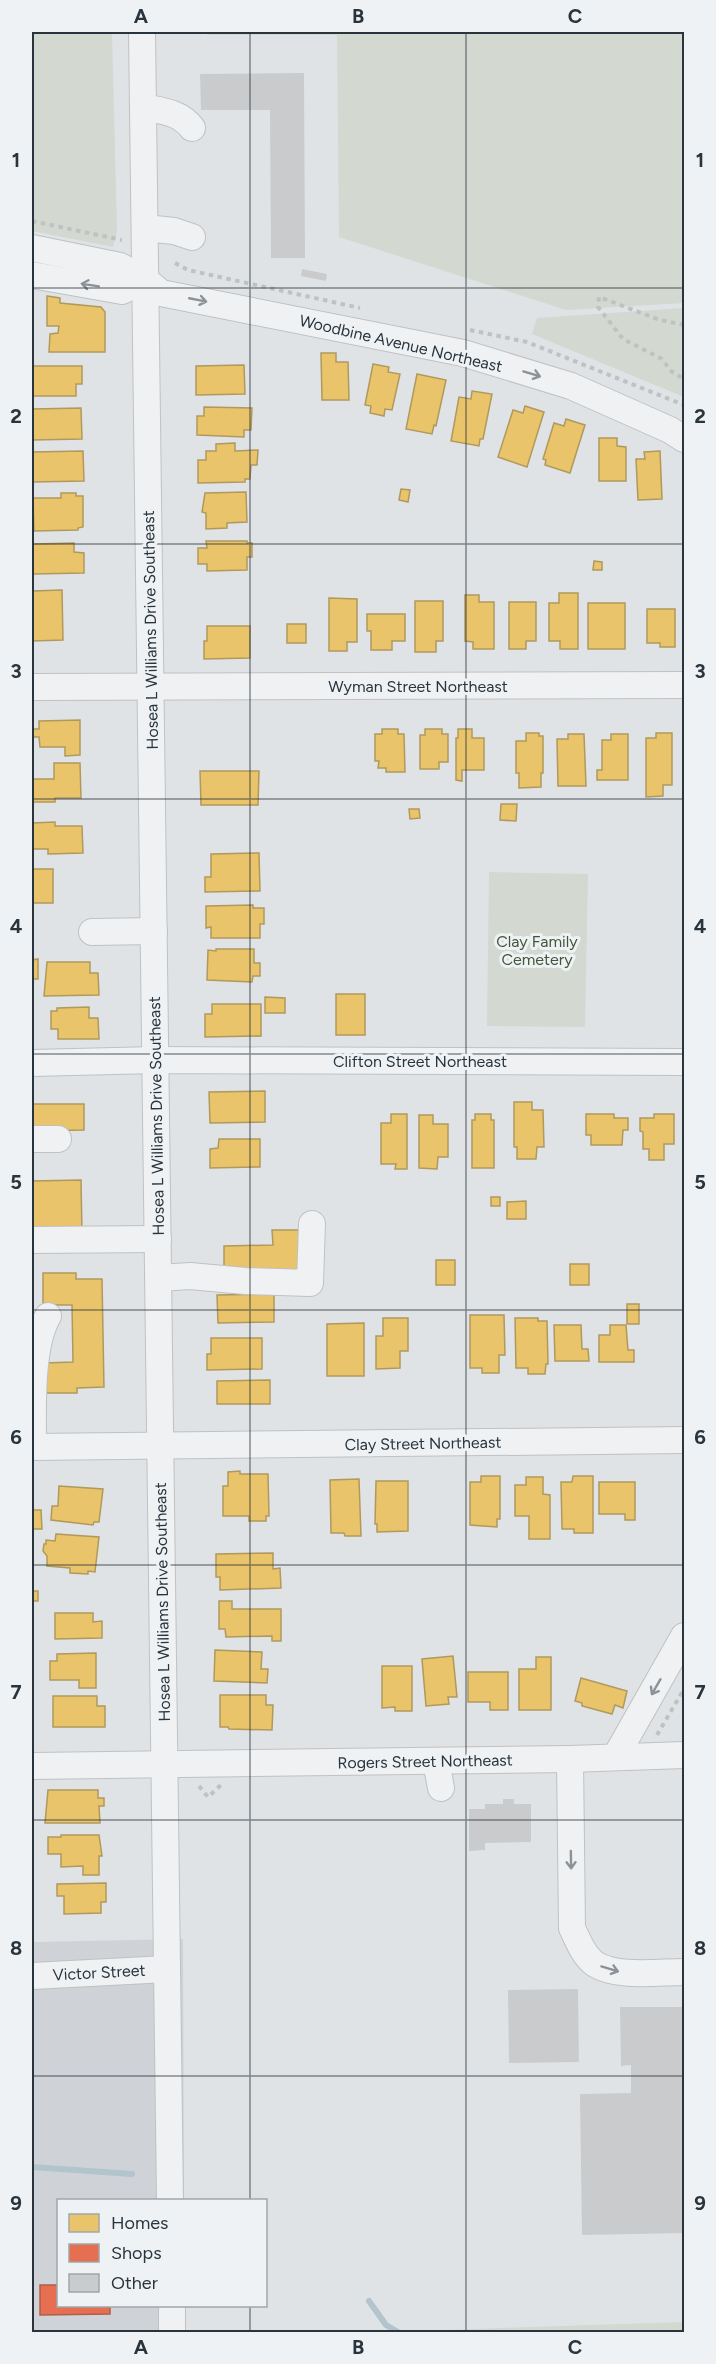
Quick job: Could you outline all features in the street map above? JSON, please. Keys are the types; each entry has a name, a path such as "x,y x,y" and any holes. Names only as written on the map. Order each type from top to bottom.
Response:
{"street":[{"name":"Hosea L Williams Drive Southeast","path":"142,32 170,2199"},
{"path":"143,107 174,114 186,120 192,128"},
{"path":"145,228 174,231 192,237"},
{"name":"Woodbine Avenue Northeast","path":"32,248 120,266 146,280 161,293 463,353 571,386 684,438"},
{"path":"32,275 122,291 146,280"},
{"name":"Wyman Street Northeast","path":"32,687 684,685"},
{"path":"92,932 154,932"},
{"name":"Clifton Street Northeast","path":"32,1063 156,1060 684,1062"},
{"path":"32,1139 58,1139"},
{"path":"159,1278 190,1276 310,1283 312,1224"},
{"path":"32,1240 158,1239"},
{"path":"32,1447 33,1403 40,1330 48,1316"},
{"name":"Clay Street Northeast","path":"32,1447 684,1440"},
{"path":"616,1756 684,1636"},
{"name":"Rogers Street Northeast","path":"32,1766 570,1759 682,1750"},
{"path":"570,1759 562,1832 572,1928 582,1949 594,1963 613,1972 684,1972"},
{"path":"436,1761 441,1788"},
{"name":"Victor Street","path":"32,1976 167,1969"},
{"path":"172,2307 172,2332"}],"path":[{"path":"32,221 122,240"},
{"path":"684,325 660,320 598,297 598,307 623,339 662,359 671,371 684,379"},
{"path":"655,1739 684,1689"}],"shaded area":[{"path":"183,1939 184,2199 57,2199 57,2307 184,2307 185,2332 32,2332 32,1942"}],"green space":[{"path":"32,32 112,32 117,231 113,247 32,231"},
{"path":"207,32 684,32 684,303 566,310 339,237 337,35 207,35"},
{"path":"684,308 684,397 532,334 537,318"},
{"name":"Clay Family Cemetery","path":"489,872 588,874 585,1027 487,1026"},
{"path":"684,2322 684,2332 413,2331"}],"building: Homes":[{"path":"47,296 60,298 60,303 101,307 105,312 105,352 49,352 50,334 58,333 59,326 47,326"},
{"path":"321,353 336,353 336,362 348,362 349,400 322,400"},
{"path":"373,364 389,367 388,372 400,374 392,410 385,409 384,416 370,413 371,406 365,405"},
{"path":"244,365 245,394 196,395 196,366"},
{"path":"32,366 82,366 82,384 76,384 76,396 32,396"},
{"path":"417,374 446,380 436,426 434,425 432,434 406,429"},
{"path":"472,391 492,394 483,439 480,439 479,446 451,441 459,397 471,399"},
{"path":"525,406 544,412 527,467 498,457 513,410 523,413"},
{"path":"204,407 252,408 251,430 244,430 244,437 197,435 197,416 204,416"},
{"path":"81,408 82,439 32,440 32,409"},
{"path":"566,419 585,425 570,473 545,465 546,460 543,459 554,423 564,426"},
{"path":"599,438 617,438 617,446 626,447 626,481 599,481"},
{"path":"235,443 235,451 258,450 257,465 251,465 250,479 245,479 245,482 198,483 198,460 206,460 206,451 216,451 216,444"},
{"path":"83,451 84,481 32,482 32,452"},
{"path":"660,451 662,499 638,500 636,459 645,459 644,452"},
{"path":"401,489 410,490 408,502 399,500"},
{"path":"246,492 247,522 227,523 227,528 206,529 206,513 202,512 205,493"},
{"path":"61,493 76,493 76,496 83,496 83,527 78,530 34,531 33,498 61,498"},
{"path":"206,541 252,543 252,557 247,557 247,570 207,571 207,564 198,564 198,548 207,548"},
{"path":"74,543 74,552 84,553 84,573 33,574 33,544"},
{"path":"594,561 602,562 602,570 593,570"},
{"path":"62,590 63,640 32,641 32,591"},
{"path":"559,593 578,593 578,649 560,649 560,641 549,641 549,603 559,603"},
{"path":"465,595 479,595 479,602 494,602 494,649 473,649 473,642 465,641"},
{"path":"329,598 357,599 357,642 347,642 347,651 329,651"},
{"path":"415,601 443,601 443,641 436,641 436,652 415,652"},
{"path":"509,602 536,602 536,641 526,641 526,649 509,649"},
{"path":"588,603 625,603 625,649 588,649"},
{"path":"647,609 675,609 675,647 660,647 660,643 647,643"},
{"path":"367,614 405,614 405,641 392,641 392,650 371,650 371,631 367,631"},
{"path":"287,624 306,624 306,643 287,643"},
{"path":"207,626 250,626 250,658 204,659"},
{"path":"80,720 80,755 65,756 65,747 40,747 39,737 32,737 32,729 39,729 39,721"},
{"path":"382,729 398,729 398,734 404,734 405,772 386,772 386,768 378,768 379,761 375,761 375,734 382,734"},
{"path":"425,729 442,729 442,734 448,734 448,762 439,762 439,769 420,769 420,735 425,735"},
{"path":"458,729 472,729 472,738 484,738 484,770 462,770 462,781 456,780"},
{"path":"526,733 539,733 539,736 543,736 541,787 519,788 519,773 516,773 516,741 526,741"},
{"path":"656,733 672,733 672,785 663,785 663,796 646,797 646,738 656,738"},
{"path":"568,734 584,734 586,786 558,786 557,739 568,739"},
{"path":"611,734 628,734 628,780 597,780 597,770 602,770 602,740 611,740"},
{"path":"54,763 80,763 81,798 55,798 55,802 32,802 32,779 54,779"},
{"path":"200,771 259,771 258,805 201,805"},
{"path":"501,804 517,804 516,821 500,820"},
{"path":"409,809 419,809 420,818 410,819"},
{"path":"55,822 55,826 82,826 83,853 48,854 48,849 32,849 32,823"},
{"path":"259,853 260,891 205,892 205,877 211,877 211,854"},
{"path":"32,869 53,869 53,903 32,903"},
{"path":"253,905 253,908 264,908 264,924 260,924 260,938 211,938 211,927 206,928 206,906"},
{"path":"216,949 254,949 254,963 260,963 260,976 253,976 252,982 207,980 208,950 216,951"},
{"path":"38,959 38,979 32,979 32,960"},
{"path":"47,962 90,962 90,973 98,973 99,995 44,996"},
{"path":"336,994 365,994 365,1035 336,1035"},
{"path":"265,997 285,998 285,1013 265,1013"},
{"path":"212,1004 261,1004 261,1036 205,1037 205,1014 212,1014"},
{"path":"89,1007 89,1018 98,1018 99,1039 58,1039 58,1029 51,1029 51,1011 57,1011 57,1008"},
{"path":"265,1091 265,1122 210,1123 209,1092"},
{"path":"514,1102 532,1102 532,1110 543,1110 544,1147 537,1147 536,1159 517,1159 517,1147 514,1147"},
{"path":"32,1104 84,1104 84,1130 32,1131"},
{"path":"391,1114 407,1114 407,1169 395,1169 396,1164 381,1164 381,1123 391,1123"},
{"path":"475,1114 491,1114 491,1120 494,1120 494,1168 472,1168 472,1120 475,1120"},
{"path":"586,1114 614,1114 614,1118 628,1118 628,1130 623,1130 622,1145 591,1145 591,1135 586,1135"},
{"path":"654,1114 674,1114 674,1144 664,1144 664,1160 649,1160 649,1149 643,1149 640,1118 654,1118"},
{"path":"419,1115 433,1115 433,1124 448,1124 448,1157 438,1157 437,1169 419,1168"},
{"path":"219,1139 260,1139 260,1167 210,1168 210,1149 218,1148"},
{"path":"81,1180 82,1234 32,1235 32,1181"},
{"path":"491,1197 500,1197 500,1206 491,1206"},
{"path":"526,1201 526,1219 507,1219 507,1202"},
{"path":"272,1230 301,1230 301,1278 224,1279 224,1246 273,1245"},
{"path":"436,1260 455,1260 455,1285 436,1285"},
{"path":"570,1264 589,1264 589,1285 570,1285"},
{"path":"43,1273 76,1273 76,1279 102,1279 104,1387 77,1388 77,1393 45,1393 44,1363 73,1362 72,1305 43,1305"},
{"path":"274,1294 274,1322 218,1323 217,1295"},
{"path":"627,1304 639,1304 639,1324 627,1324"},
{"path":"470,1315 504,1315 505,1355 499,1355 499,1373 482,1373 482,1368 470,1368"},
{"path":"383,1318 408,1318 408,1351 400,1351 400,1368 376,1369 376,1336 383,1336"},
{"path":"515,1318 538,1318 538,1321 547,1321 548,1364 546,1364 545,1374 528,1374 528,1368 516,1368"},
{"path":"364,1323 364,1376 327,1376 327,1324"},
{"path":"554,1325 581,1325 582,1349 588,1349 589,1361 555,1361"},
{"path":"610,1325 626,1325 628,1350 634,1350 634,1362 599,1362 599,1335 610,1335"},
{"path":"211,1338 262,1338 262,1369 207,1370 207,1354 211,1354"},
{"path":"270,1380 270,1404 217,1404 217,1381"},
{"path":"240,1471 240,1474 268,1474 269,1516 266,1516 266,1521 249,1521 249,1516 223,1516 223,1486 228,1486 228,1472"},
{"path":"481,1476 500,1476 500,1519 497,1519 497,1527 470,1525 470,1482 481,1482"},
{"path":"573,1476 593,1476 593,1533 574,1533 574,1529 562,1529 561,1482 572,1482"},
{"path":"526,1477 543,1477 543,1494 550,1495 550,1539 529,1539 529,1516 515,1516 515,1485 526,1485"},
{"path":"359,1479 361,1536 331,1533 330,1480"},
{"path":"376,1481 408,1481 408,1531 377,1532 377,1524 375,1524"},
{"path":"599,1482 635,1482 635,1520 625,1520 625,1514 599,1514"},
{"path":"59,1486 103,1489 99,1522 94,1522 93,1525 51,1520 52,1506 58,1506"},
{"path":"32,1510 41,1510 42,1529 32,1529"},
{"path":"56,1534 99,1537 95,1572 70,1573 70,1568 47,1566 47,1556 43,1551 44,1544 46,1540 55,1541"},
{"path":"273,1553 273,1569 280,1568 281,1588 220,1590 220,1577 216,1577 216,1554"},
{"path":"32,1591 38,1591 38,1601 32,1601"},
{"path":"219,1601 232,1601 232,1609 281,1609 281,1641 272,1641 272,1636 226,1637 225,1629 219,1629"},
{"path":"55,1613 93,1613 93,1622 102,1621 102,1638 55,1639"},
{"path":"215,1650 262,1652 261,1669 268,1669 267,1683 214,1681"},
{"path":"96,1653 96,1688 79,1688 79,1680 50,1680 50,1661 57,1661 57,1654"},
{"path":"453,1656 457,1697 448,1697 449,1704 426,1706 422,1659"},
{"path":"536,1657 551,1657 551,1710 519,1710 519,1669 536,1669"},
{"path":"382,1666 412,1666 412,1711 395,1711 395,1707 382,1708"},
{"path":"468,1672 508,1672 508,1710 490,1710 490,1702 468,1702"},
{"path":"581,1678 627,1691 623,1708 615,1705 612,1714 582,1706 582,1703 575,1701"},
{"path":"220,1695 266,1695 266,1705 273,1705 272,1730 220,1727"},
{"path":"53,1696 97,1696 97,1706 105,1706 105,1727 53,1727"},
{"path":"48,1790 98,1790 98,1798 104,1798 104,1806 99,1806 100,1823 45,1823"},
{"path":"61,1835 99,1835 102,1856 99,1856 99,1875 83,1875 83,1866 61,1867 61,1854 48,1854 48,1837 61,1837"},
{"path":"106,1883 106,1902 101,1902 101,1913 64,1914 64,1896 57,1896 57,1884"}],"building: Shops":[{"path":"40,2285 57,2285 57,2307 110,2307 110,2314 40,2315"}],"building: Other":[{"path":"304,73 305,258 271,258 270,110 201,110 200,74"},
{"path":"302,269 327,274 326,281 301,276"},
{"path":"503,1799 514,1799 514,1804 531,1804 531,1842 485,1843 485,1850 469,1851 469,1809 485,1809 485,1804 503,1804"},
{"path":"578,1989 579,2062 509,2063 508,1990"},
{"path":"620,2007 684,2007 684,2233 582,2235 580,2094 631,2093 631,2065 621,2066"}],"waterway":[{"path":"32,2167 132,2174"},
{"path":"369,2301 386,2325 398,2332"}]}
